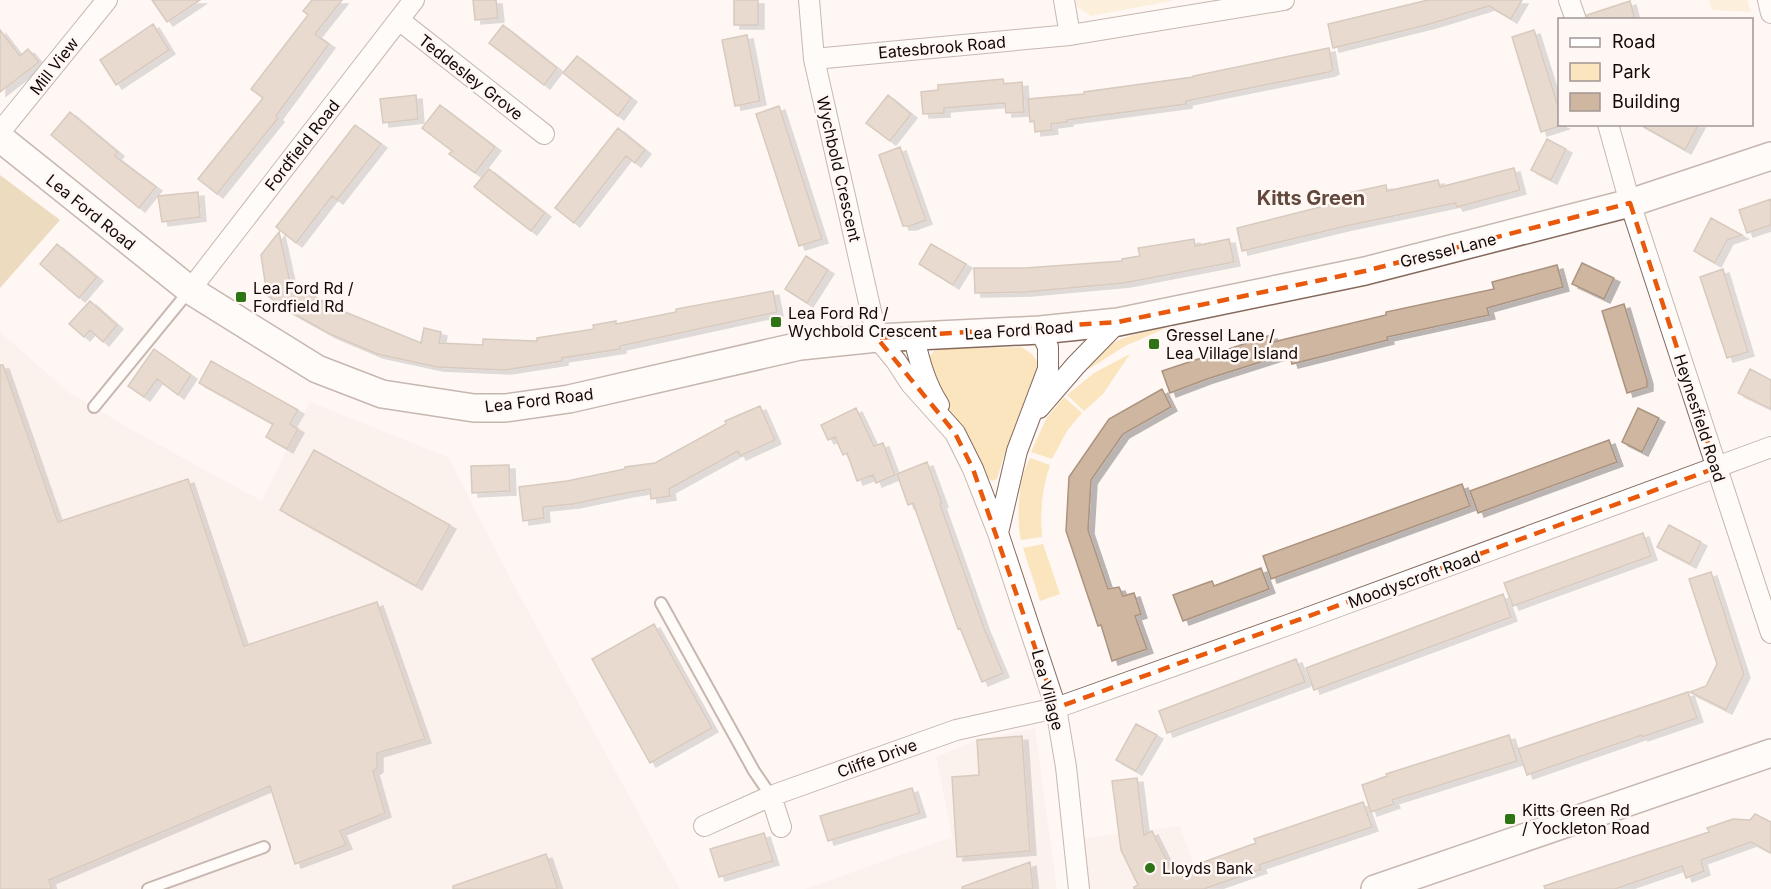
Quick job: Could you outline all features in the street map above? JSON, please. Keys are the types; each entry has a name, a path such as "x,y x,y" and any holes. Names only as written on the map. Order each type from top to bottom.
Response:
{"street":[{"name":"Mill View","path":"0,132 107,0"},
{"name":"Fordfield Road","path":"190,290 414,0"},
{"name":"Wychbold Crescent","path":"808,0 814,59 877,338"},
{"path":"1064,0 1070,35"},
{"name":"Eatesbrook Road","path":"814,59 1070,35 1281,0"},
{"path":"1569,0 1575,18"},
{"path":"1768,0 1771,13"},
{"name":"Teddesley Grove","path":"399,20 544,134"},
{"path":"1609,126 1630,203"},
{"name":"Lea Ford Road","path":"0,138 190,290 317,369 382,394 474,408 505,408 569,399 800,346 913,335 1040,330 1118,322"},
{"name":"Gressel Lane","path":"1118,322 1365,271 1630,203 1771,156"},
{"name":"Heynesfield Road","path":"1630,203 1771,633"},
{"name":"Lea Village","path":"1027,423 1076,365 1118,322"},
{"name":"Lea Village","path":"998,533 1009,479 1048,369 1048,347 1040,330"},
{"path":"913,335 921,367 933,395 949,418 955,433"},
{"name":"Lea Village","path":"877,338 911,384 955,433 973,469 998,533 1056,708 1066,767 1079,889"},
{"name":"Moodyscroft Road","path":"1056,708 1771,447"},
{"name":"Cliffe Drive","path":"704,826 771,796 957,730 1056,708"},
{"path":"1375,889 1771,753"},
{"path":"771,796 781,826"}],"lane":[{"path":"94,407 190,290"},
{"path":"661,603 754,771 771,796"},
{"path":"148,889 264,847"}],"highlighted area":[{"path":"1630,203 1716,468 1056,708 973,469 955,433 877,338 1118,322 1365,271"}],"shaded area":[{"path":"0,175 60,220 0,288"},
{"path":"0,332 70,393 262,501 310,402 448,457 515,587 680,889 0,889"},
{"path":"1035,728 1057,889 804,889 952,837 936,757 977,740"},
{"path":"1180,826 1203,889 1089,889 1084,838"}],"green space":[{"path":"1076,0 1176,0 1091,16 1077,7"},
{"path":"1709,0 1747,0 1751,12 1712,10"},
{"path":"1166,328 1125,346 1089,369 1084,365 1112,343 1141,333"},
{"path":"1021,347 1033,356 1040,369 997,479 992,481 987,477 939,396 929,363 930,356 938,349"},
{"path":"1130,354 1103,394 1084,411 1067,395 1094,373"},
{"path":"1064,397 1082,413 1067,431 1052,459 1031,452 1046,419"},
{"path":"1030,458 1050,465 1042,500 1042,537 1021,540 1019,498 1023,476"},
{"path":"1043,544 1060,594 1040,601 1023,548"}],"building":[{"path":"152,0 200,0 167,22"},
{"path":"312,0 342,0 315,34 329,44 276,116 278,118 217,194 198,179 263,98 251,89 308,15 303,11"},
{"path":"473,0 496,0 498,18 475,20"},
{"path":"734,0 758,0 758,25 734,25"},
{"path":"1428,0 1522,0 1511,19 1489,6 1430,24 1333,48 1328,24"},
{"path":"1630,1 1634,18 1588,18 1587,15"},
{"path":"153,24 169,50 116,85 100,60"},
{"path":"503,25 557,68 544,85 489,43"},
{"path":"0,30 20,56 28,49 39,62 0,92"},
{"path":"1534,30 1558,106 1558,126 1560,126 1541,132 1512,37"},
{"path":"747,35 760,101 735,106 722,40"},
{"path":"1329,48 1333,70 1329,72 1186,101 1186,104 1067,120 1067,122 1051,124 1052,130 1035,132 1034,121 1030,122 1028,99 1084,94 1084,92 1193,77"},
{"path":"577,56 631,98 618,116 563,73"},
{"path":"1003,79 1004,84 1022,82 1024,112 1006,113 1005,103 944,108 944,113 923,114 921,92 938,90 938,85"},
{"path":"416,95 418,119 383,123 380,99"},
{"path":"888,95 911,114 890,141 866,123"},
{"path":"440,105 495,147 475,173 449,154 452,151 422,128"},
{"path":"779,106 822,239 799,246 756,114"},
{"path":"70,112 118,152 115,156 156,187 139,208 51,135"},
{"path":"355,125 381,144 337,200 332,196 296,243 276,227"},
{"path":"1643,126 1698,126 1685,150"},
{"path":"618,128 645,150 635,163 626,156 574,223 555,208"},
{"path":"1547,139 1566,149 1551,180 1531,170"},
{"path":"900,147 926,220 910,226 903,226 879,155"},
{"path":"1514,168 1520,190 1457,207 1455,203 1242,251 1237,228 1340,202 1339,195 1386,185 1387,191 1438,180 1440,187"},
{"path":"489,169 545,213 531,231 474,187"},
{"path":"198,192 200,217 162,222 158,196"},
{"path":"1771,199 1771,225 1747,233 1739,210"},
{"path":"1711,218 1742,235 1727,240 1715,263 1694,251"},
{"path":"279,232 290,282 344,314 345,312 421,343 424,328 441,332 439,343 483,345 483,339 537,341 537,338 594,329 593,325 616,321 616,324 676,312 676,309 773,291 777,312 620,346 620,349 562,358 562,361 505,370 437,367 377,354 330,334 285,309 267,295 261,255"},
{"path":"1194,239 1195,246 1229,239 1234,262 1124,283 1025,292 975,293 974,268 1025,268 1122,261 1122,259 1140,256 1138,248"},
{"path":"57,244 97,277 79,298 40,264"},
{"path":"931,244 966,264 953,285 919,264"},
{"path":"806,256 828,270 807,303 785,289"},
{"path":"1582,263 1614,278 1604,299 1572,284"},
{"path":"1557,265 1563,287 1487,308 1489,315 1387,337 1388,340 1292,364 1289,353 1170,393 1162,371 1271,335 1273,342 1386,315 1386,312 1494,289 1492,282"},
{"path":"1723,269 1748,352 1727,358 1700,277"},
{"path":"90,301 117,325 103,342 90,330 84,337 69,324"},
{"path":"1624,304 1647,380 1647,387 1627,393 1602,311"},
{"path":"154,349 191,375 178,395 157,379 144,397 128,386"},
{"path":"211,361 298,410 290,424 298,429 287,449 266,437 273,424 199,383"},
{"path":"0,365 3,365 58,522 188,479 244,646 377,602 425,739 377,753 377,768 373,771 385,813 340,831 346,845 295,864 270,786 49,880 52,889 0,889"},
{"path":"1750,369 1771,380 1771,409 1738,393"},
{"path":"1162,389 1171,407 1123,434 1091,480 1088,530 1108,589 1119,587 1123,596 1134,593 1141,614 1135,616 1147,649 1112,661 1066,531 1069,477 1109,419"},
{"path":"760,406 775,440 740,456 738,451 669,489 670,496 651,499 650,489 573,504 543,507 544,518 523,521 519,487 567,481 625,469 625,467 655,463 726,424 725,421"},
{"path":"856,408 874,446 883,443 895,475 876,483 873,475 857,481 847,453 843,455 835,437 828,440 821,425"},
{"path":"1638,408 1659,418 1642,452 1622,442"},
{"path":"1609,440 1617,462 1478,513 1470,491"},
{"path":"314,450 450,525 416,586 280,510"},
{"path":"927,462 984,628 1003,673 982,682 960,628 958,629 913,503 908,505 897,474"},
{"path":"509,465 510,491 472,493 471,466"},
{"path":"1462,484 1470,506 1271,579 1263,556"},
{"path":"1669,525 1701,542 1690,564 1657,547"},
{"path":"1643,533 1651,556 1513,606 1504,583"},
{"path":"1261,568 1269,589 1183,621 1173,595 1212,581 1214,586"},
{"path":"1711,572 1744,674 1726,710 1690,692 1706,686 1717,664 1689,579"},
{"path":"1503,594 1511,617 1314,690 1306,668"},
{"path":"654,624 712,728 650,763 592,659"},
{"path":"1296,659 1305,682 1167,733 1159,711"},
{"path":"1688,692 1697,718 1527,775 1518,749"},
{"path":"1136,724 1157,735 1136,771 1116,760"},
{"path":"1509,735 1517,761 1392,800 1394,804 1371,812 1362,785 1387,776 1386,774"},
{"path":"1022,736 1030,851 957,857 952,777 979,775 977,740"},
{"path":"1137,778 1144,835 1152,831 1173,873 1256,843 1254,839 1363,802 1372,827 1259,865 1261,869 1204,889 1134,889 1138,885 1121,850 1112,781"},
{"path":"912,788 920,813 828,841 820,816"},
{"path":"1755,814 1771,822 1771,853 1751,842 1701,860 1704,871 1686,878 1682,866 1615,889 1545,889 1544,886 1709,832 1707,828 1733,819 1750,820"},
{"path":"764,833 773,861 719,877 710,849"},
{"path":"546,854 558,889 453,889 453,886"},
{"path":"1030,862 1033,889 962,889 962,887"}],"place":[{"name":"Lea Ford Rd / Fordfield Rd","path":"241,297"},
{"name":"Lea Ford Rd / Wychbold Crescent","path":"776,322"},
{"name":"Gressel Lane / Lea Village Island","path":"1154,344"},
{"name":"Kitts Green Rd / Yockleton Road","path":"1510,819"},
{"name":"Lloyds Bank","path":"1150,868"}],"district":[{"name":"Kitts Green","path":"1311,198"}]}
